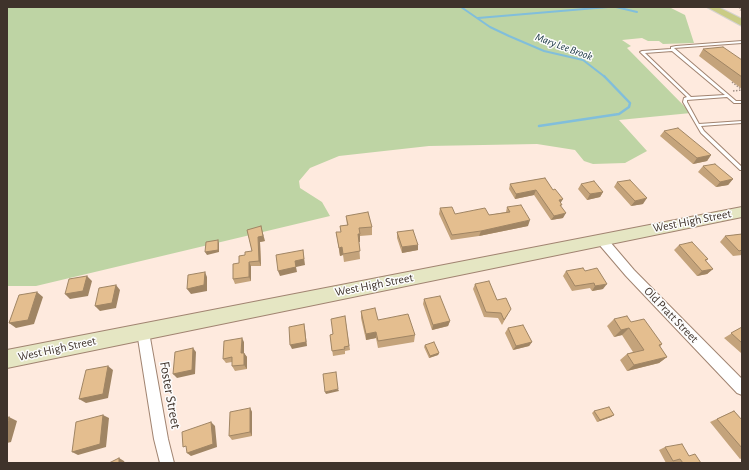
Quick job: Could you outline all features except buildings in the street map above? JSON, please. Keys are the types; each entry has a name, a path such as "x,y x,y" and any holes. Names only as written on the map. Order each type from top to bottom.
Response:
{"main road":[{"path":"711,7 742,23"},
{"name":"West High Street","path":"7,360 742,212"}],"street":[{"name":"Old Pratt Street","path":"601,240 630,273 742,388"},
{"name":"Foster Street","path":"143,332 161,439 167,463"}],"lane":[{"path":"673,50 672,48 676,47 742,42"},
{"path":"690,98 642,52 673,50 735,102 742,102"},
{"path":"728,96 690,98 685,100 698,125 708,139 742,169"},
{"path":"698,125 742,123"}],"path":[{"path":"732,82 742,90"},
{"path":"733,91 742,90"}],"green space":[{"path":"7,7 669,7 685,15 694,43 663,44 659,41 648,41 642,38 622,40 631,46 627,48 691,113 619,120 647,151 625,163 593,164 584,161 575,150 537,144 429,146 339,156 310,168 299,181 300,188 322,202 330,216 36,286 7,286"}],"waterway":[{"name":"Mary Lee Brook","path":"461,7 490,27 509,36 544,51 583,60 605,77"},
{"path":"478,18 608,7"},
{"path":"616,7 637,12"},
{"name":"Mary Lee Brook","path":"539,126 619,114 629,107 630,103 605,77"}]}
